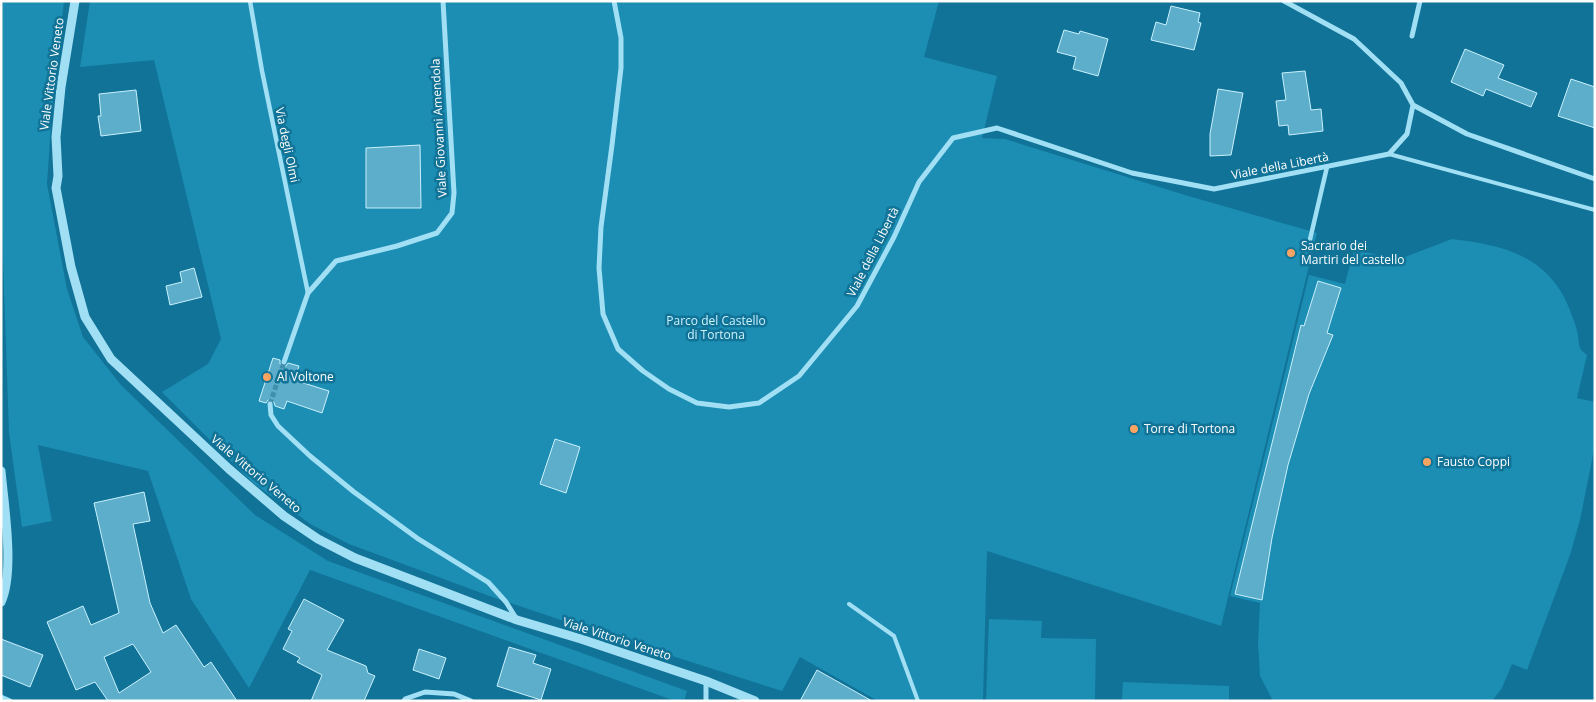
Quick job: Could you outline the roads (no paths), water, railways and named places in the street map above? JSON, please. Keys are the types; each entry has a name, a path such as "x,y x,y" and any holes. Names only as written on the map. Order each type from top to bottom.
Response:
{"street":[{"name":"Viale Vittorio Veneto","path":"75,1 60,95 56,137 58,176 56,188 71,267 85,317 111,359 229,469 284,516 318,539 355,558 516,620 706,682 755,701"},
{"name":"Via degli Olmi","path":"250,1 262,71 308,293"},
{"name":"Viale Giovanni Amendola","path":"308,293 336,261 398,246 437,233 452,213 454,193 442,1"},
{"name":"Viale della Libertà","path":"614,1 620,38 621,68 601,227 599,268 603,314 618,349 643,371 669,389 697,403 729,408 760,403 799,376 856,306 894,237 919,182 953,138 997,128 1132,172 1214,190 1390,154"},
{"path":"1284,1 1354,39 1401,83 1413,105 1467,134 1595,179"},
{"path":"1412,36 1420,1"},
{"path":"1390,154 1407,134 1413,105"},
{"path":"1308,248 1327,167"},
{"path":"284,362 308,293"},
{"path":"270,404 271,415 278,426 310,456 354,492 417,538 488,582 506,602 516,620"},
{"path":"1,471 7,529 8,576 5,593 1,602"},
{"path":"706,682 706,701"},
{"path":"404,701 425,692 454,694 471,701"},
{"path":"1,697 10,701"}],"lane":[{"path":"1390,154 1595,210"},
{"path":"849,604 894,636 918,701"}],"tunnel":[{"path":"270,404 284,362"}],"place":[{"name":"Sacrario dei Martiri del castello","path":"1291,253"},
{"name":"Al Voltone","path":"267,377"},
{"name":"Torre di Tortona","path":"1134,429"},
{"name":"Fausto Coppi","path":"1427,462"}],"park label":[{"name":"Parco del Castello di Tortona","path":"716,328"}]}
